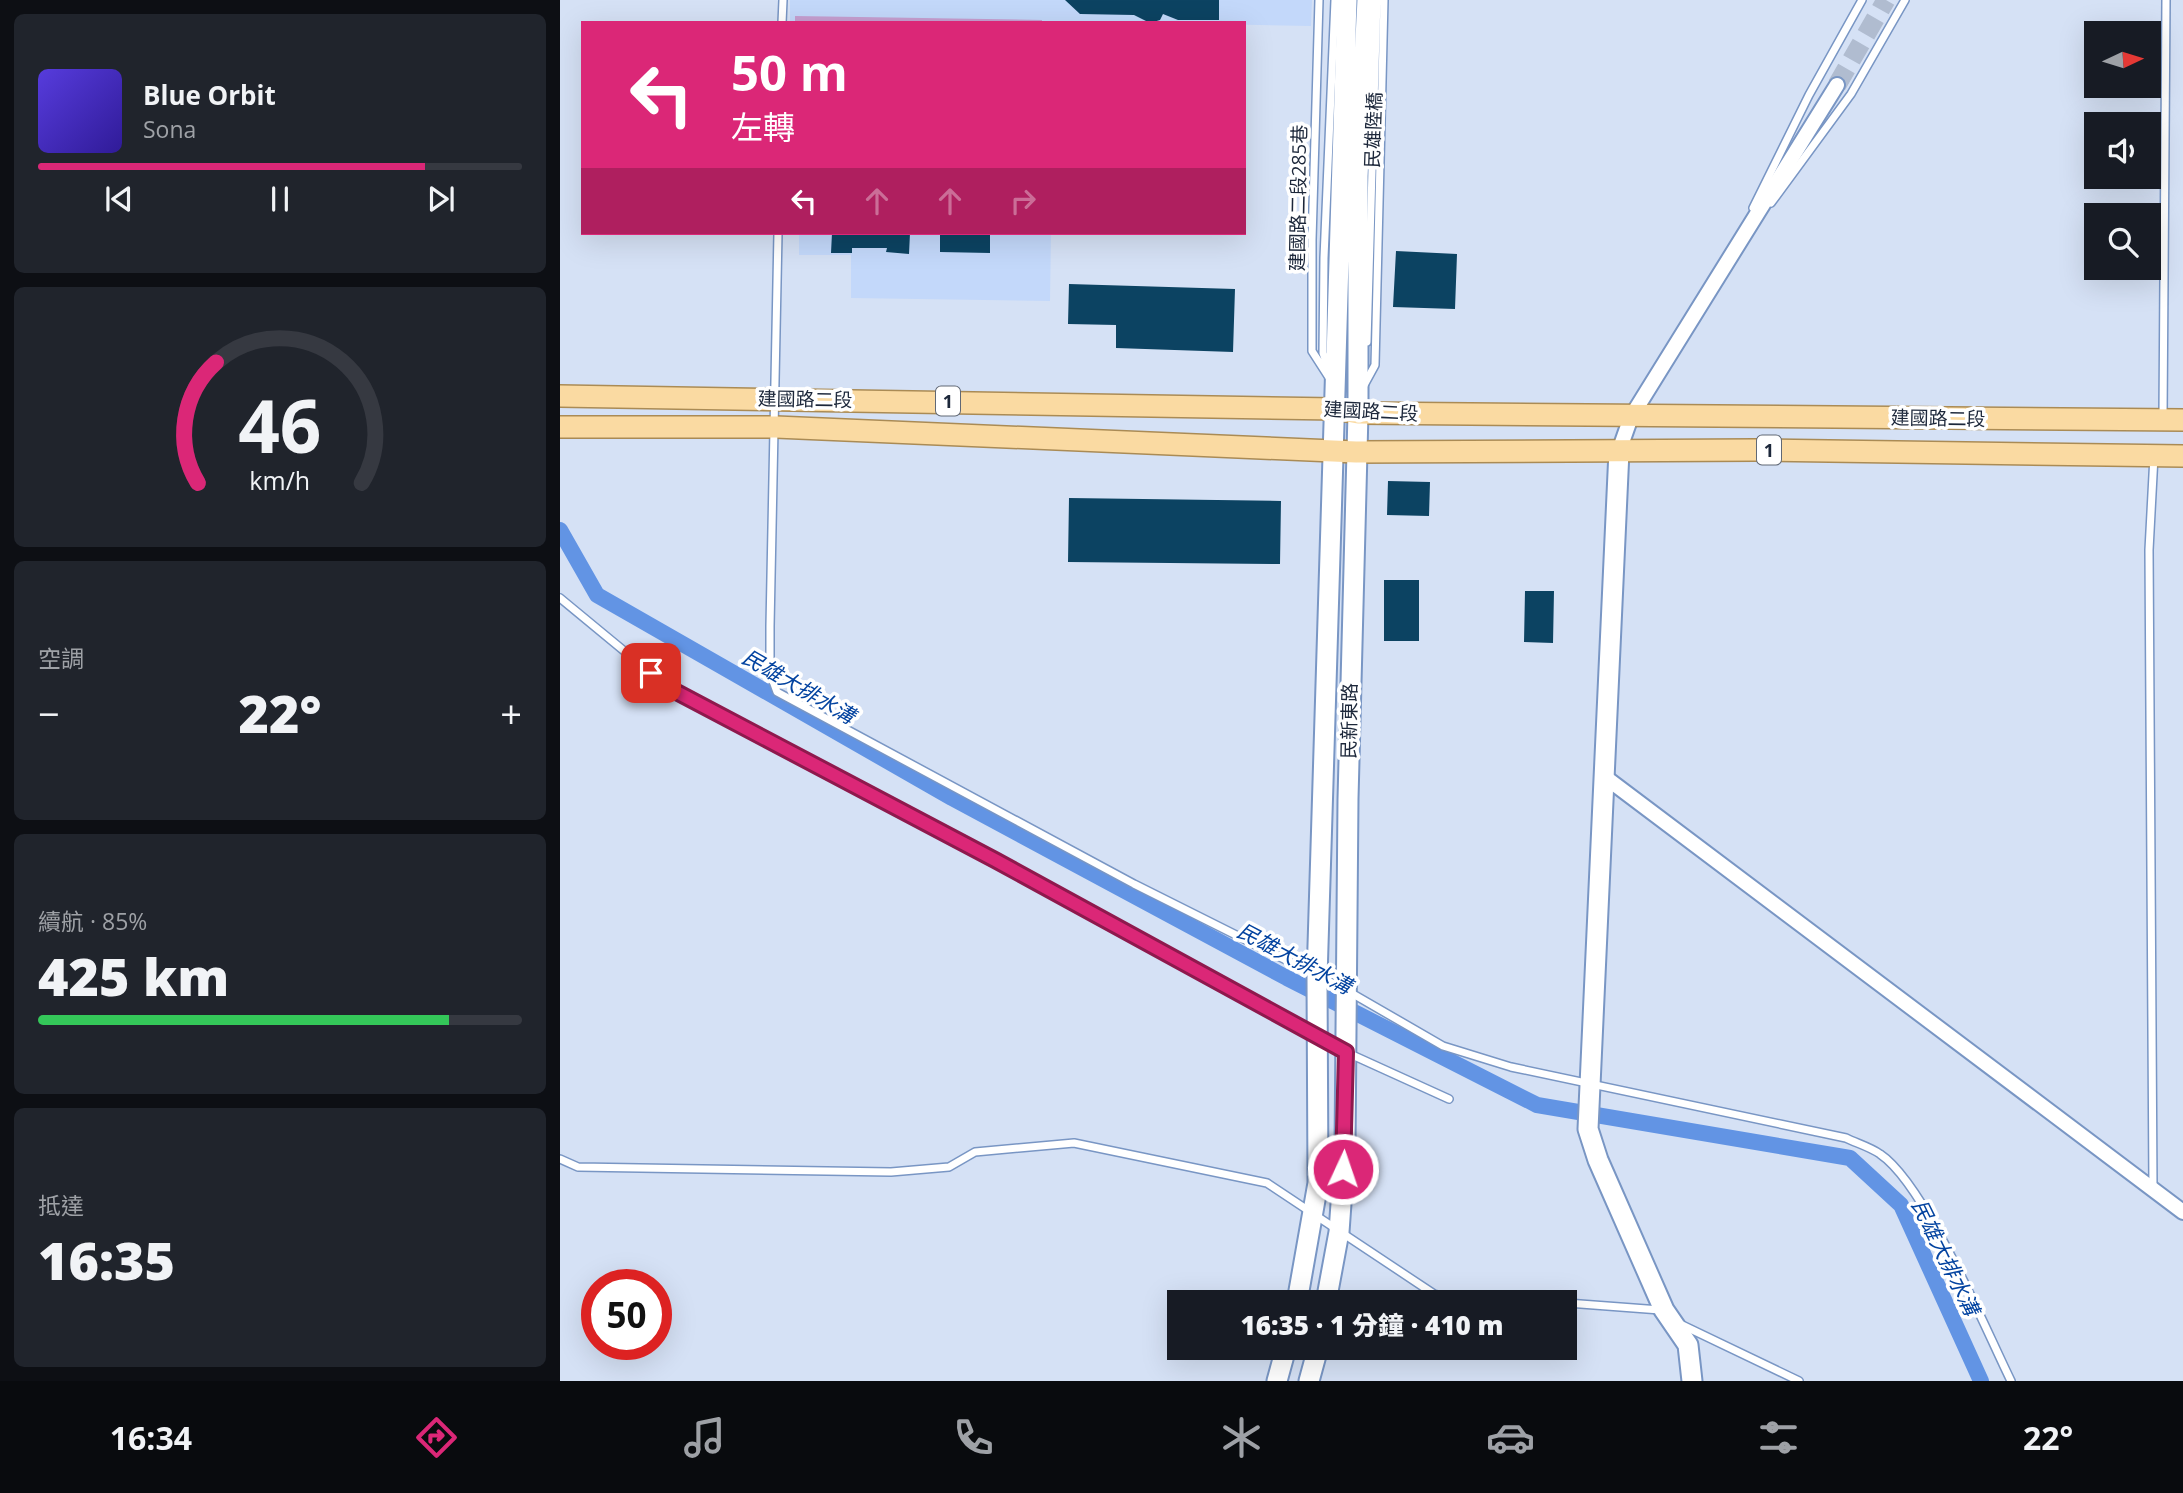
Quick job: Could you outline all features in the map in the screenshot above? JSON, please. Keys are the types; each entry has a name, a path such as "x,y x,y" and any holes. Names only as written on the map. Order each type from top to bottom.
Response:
{"main road":[{"name":"民雄陸橋","path":"1347,0 1347,259"},
{"name":"民雄陸橋","path":"1347,259 1358,176 1367,0"},
{"name":"民新東路","path":"1317,1039 1332,449 1347,259"},
{"name":"民新東路","path":"1346,1052 1358,405 1347,259"},
{"name":"建國路二段","path":"560,396 1336,399 1358,405 1631,417 2173,420"},
{"name":"建國路二段","path":"561,428 776,427 1356,452 1619,451 2183,456"},
{"path":"1619,451 1588,1129 1598,1160 1667,1315 1688,1345 1692,1381"},
{"path":"1299,1290 1318,1182 1317,1039"},
{"path":"1328,1290 1339,1232 1345,1147 1346,1052"},
{"path":"1277,1381 1283,1360"},
{"path":"1309,1381 1315,1360"}],"street":[{"path":"1619,451 1631,417 1838,85"},
{"path":"1605,778 2183,1212"}],"lane":[{"path":"782,21 783,0"},
{"name":"建國路二段285巷","path":"1319,0 1312,240 1312,351 1336,399"},
{"path":"1335,0 1347,259"},
{"name":"民雄陸橋","path":"1347,259 1377,0"},
{"path":"1358,405 1376,365 1384,0"},
{"path":"1726,265 1808,95 1862,0"},
{"path":"1726,265 1851,94 1905,0"},
{"path":"2166,0 2173,420"},
{"path":"778,235 770,625 770,673 777,692 1135,884 1317,978 1346,990 1443,1046 1511,1067 1846,1138 1880,1153 1905,1177 1930,1219 2011,1381"},
{"path":"2153,1189 2150,550 2154,456"},
{"path":"560,598 669,688 995,860 1317,1039 1449,1099"},
{"path":"560,1159 578,1167 891,1172 949,1167 975,1152 1073,1143 1267,1183 1428,1290"},
{"path":"1577,1306 1667,1315 1799,1381"}],"shaded area":[{"path":"790,0 1312,0 1311,26 1246,25 1246,21 790,21"},
{"path":"795,16 1042,20 1042,21 795,21"},
{"path":"799,235 1051,235 1050,301 851,298 851,255 799,255"}],"building":[{"path":"1065,0 1219,0 1219,20 1178,20 1163,14 1160,20 1146,21 1134,15 1080,14"},
{"path":"832,235 910,235 909,254 886,252 887,248 852,248 852,253 831,253"},
{"path":"940,235 990,235 990,253 940,252"},
{"path":"1396,251 1457,254 1455,309 1393,307"},
{"path":"1069,284 1235,289 1233,352 1116,348 1116,325 1068,324"},
{"path":"1388,481 1430,482 1429,516 1387,515"},
{"path":"1069,498 1281,501 1280,564 1068,562"},
{"path":"1384,580 1419,580 1419,641 1384,641"},
{"path":"1525,591 1554,591 1553,643 1524,642"}],"waterway":[{"name":"民雄大排水溝","path":"560,530 597,595 952,798 1287,978 1537,1105 1850,1158 1901,1205 1981,1381"}],"tunnel":[{"path":"1837,85 1886,0"}],"route":[{"path":"651,673 669,688 995,860 1317,1039 1346,1052 1343,1169"}]}
